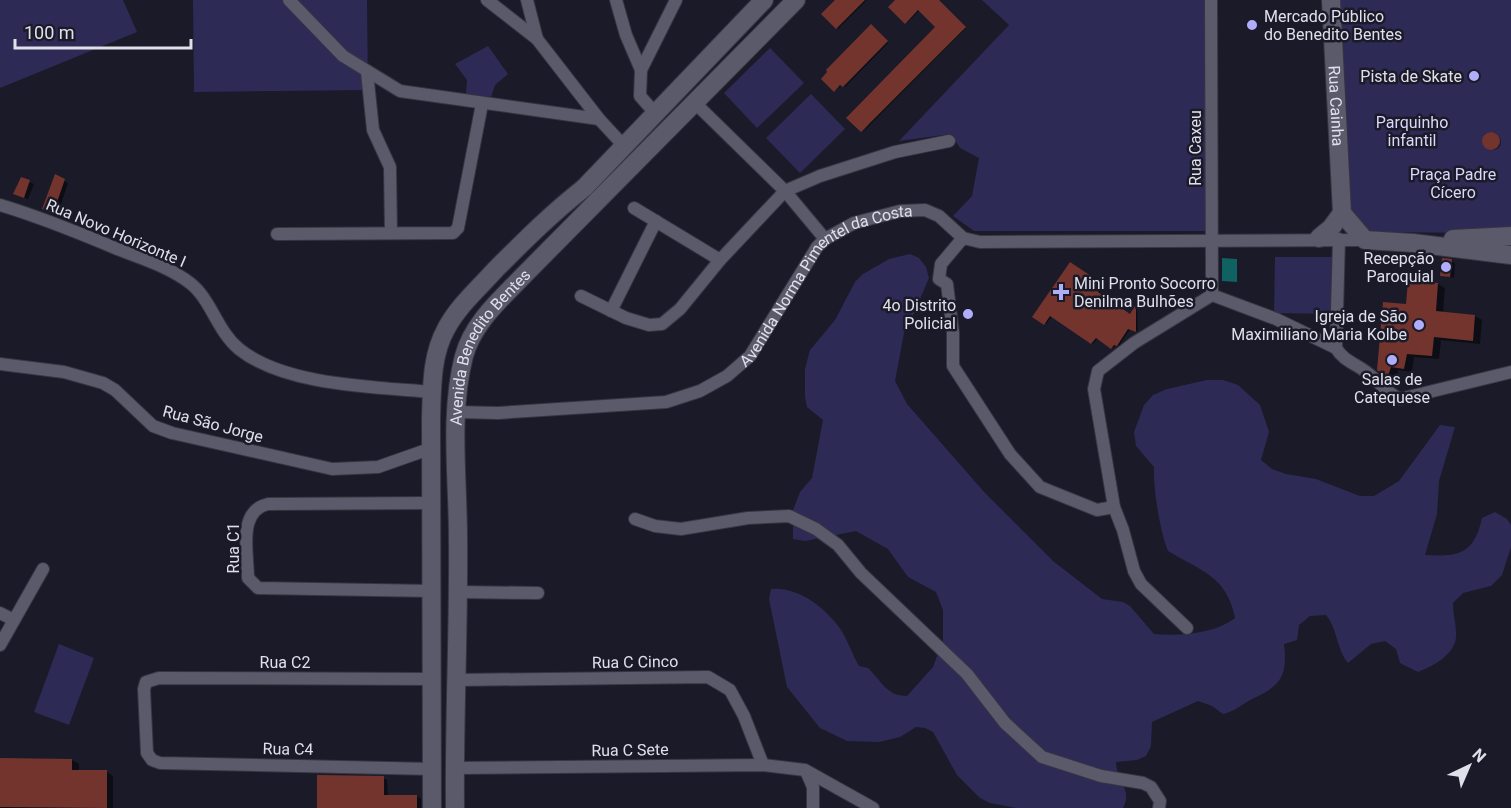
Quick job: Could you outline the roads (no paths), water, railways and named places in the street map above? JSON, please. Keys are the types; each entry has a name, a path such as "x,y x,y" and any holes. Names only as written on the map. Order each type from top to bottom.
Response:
{"street":[{"path":"289,0 343,56 400,91 599,119"},
{"path":"487,0 537,39 599,119 624,146"},
{"path":"527,0 537,39"},
{"path":"616,0 626,35 641,70"},
{"path":"655,113 640,96 641,70 676,0"},
{"name":"Avenida Benedito Bentes","path":"455,808 458,592 457,411 459,383 465,354 484,316 796,0"},
{"name":"Rua Caxeu","path":"1211,0 1212,295"},
{"name":"Rua Cainha","path":"1331,0 1342,213"},
{"name":"Avenida Benedito Bentes","path":"432,808 432,392 434,362 446,330 465,303 550,214 584,188 755,3"},
{"path":"367,72 374,130 390,167 391,234"},
{"path":"694,102 785,191 825,239"},
{"path":"277,234 451,234 456,231 482,104"},
{"path":"581,296 611,311 648,325 662,324 680,309 720,260 785,191 820,176 895,152 949,141"},
{"path":"584,188 598,201"},
{"name":"Rua Novo Horizonte I","path":"0,205 52,221 182,278 191,284 226,336 239,349 279,369 310,379 432,392"},
{"path":"634,208 720,260"},
{"name":"Avenida Norma Pimentel da Costa","path":"457,411 498,413 666,402 700,391 727,376 750,356 825,239 854,223 880,215 925,210 939,216 963,238"},
{"path":"1319,238 1331,228 1342,213 1365,240"},
{"path":"611,311 656,221"},
{"path":"1413,243 1511,236"},
{"path":"1114,507 1097,510 1040,487 1010,454 953,366 953,333 947,285 939,279 940,264 963,238 980,242 1319,238 1413,243 1511,255"},
{"path":"1339,239 1336,348 1341,357 1369,374 1386,393 1400,399 1511,372"},
{"path":"1187,628 1141,584 1134,571 1124,530 1114,507 1097,415 1095,378 1098,371 1134,343 1212,295 1276,319 1336,348"},
{"name":"Rua São Jorge","path":"0,364 64,372 103,383 115,390 153,426 172,433 294,462 332,469 367,468 432,448"},
{"name":"Rua C1","path":"431,503 268,504 256,508 247,520 248,578 252,585 258,588 432,591"},
{"path":"635,519 655,526 681,529 748,518 789,516 816,529 838,545 861,573 966,674 1005,723 1042,757 1101,776 1143,783 1151,787 1160,801 1159,808"},
{"path":"432,540 458,539"},
{"path":"0,645 43,569"},
{"path":"458,592 538,593"},
{"path":"0,613 14,621"},
{"name":"Rua C Cinco","path":"456,680 708,677 729,690 744,716 763,765"},
{"name":"Rua C2","path":"147,753 144,689 146,682 159,678 433,679"},
{"name":"Rua C4","path":"147,753 152,760 160,763 432,769"},
{"name":"Rua C Sete","path":"455,768 763,765 805,770"},
{"path":"805,770 813,786 813,808"},
{"path":"805,770 873,808"}],"place":[{"name":"Mercado Público do Benedito Bentes","path":"1252,25"},
{"name":"Pista de Skate","path":"1474,76"},
{"name":"Recepção Paroquial","path":"1446,267"},
{"name":"Mini Pronto Socorro Denilma Bulhões","path":"1061,292"},
{"name":"4o Distrito Policial","path":"968,314"},
{"name":"Igreja de São Maximiliano Maria Kolbe","path":"1419,325"},
{"name":"Salas de Catequese","path":"1392,360"}],"park label":[{"name":"Parquinho infantil","path":"1412,131"},
{"name":"Praça Padre Cícero","path":"1453,183"}]}
